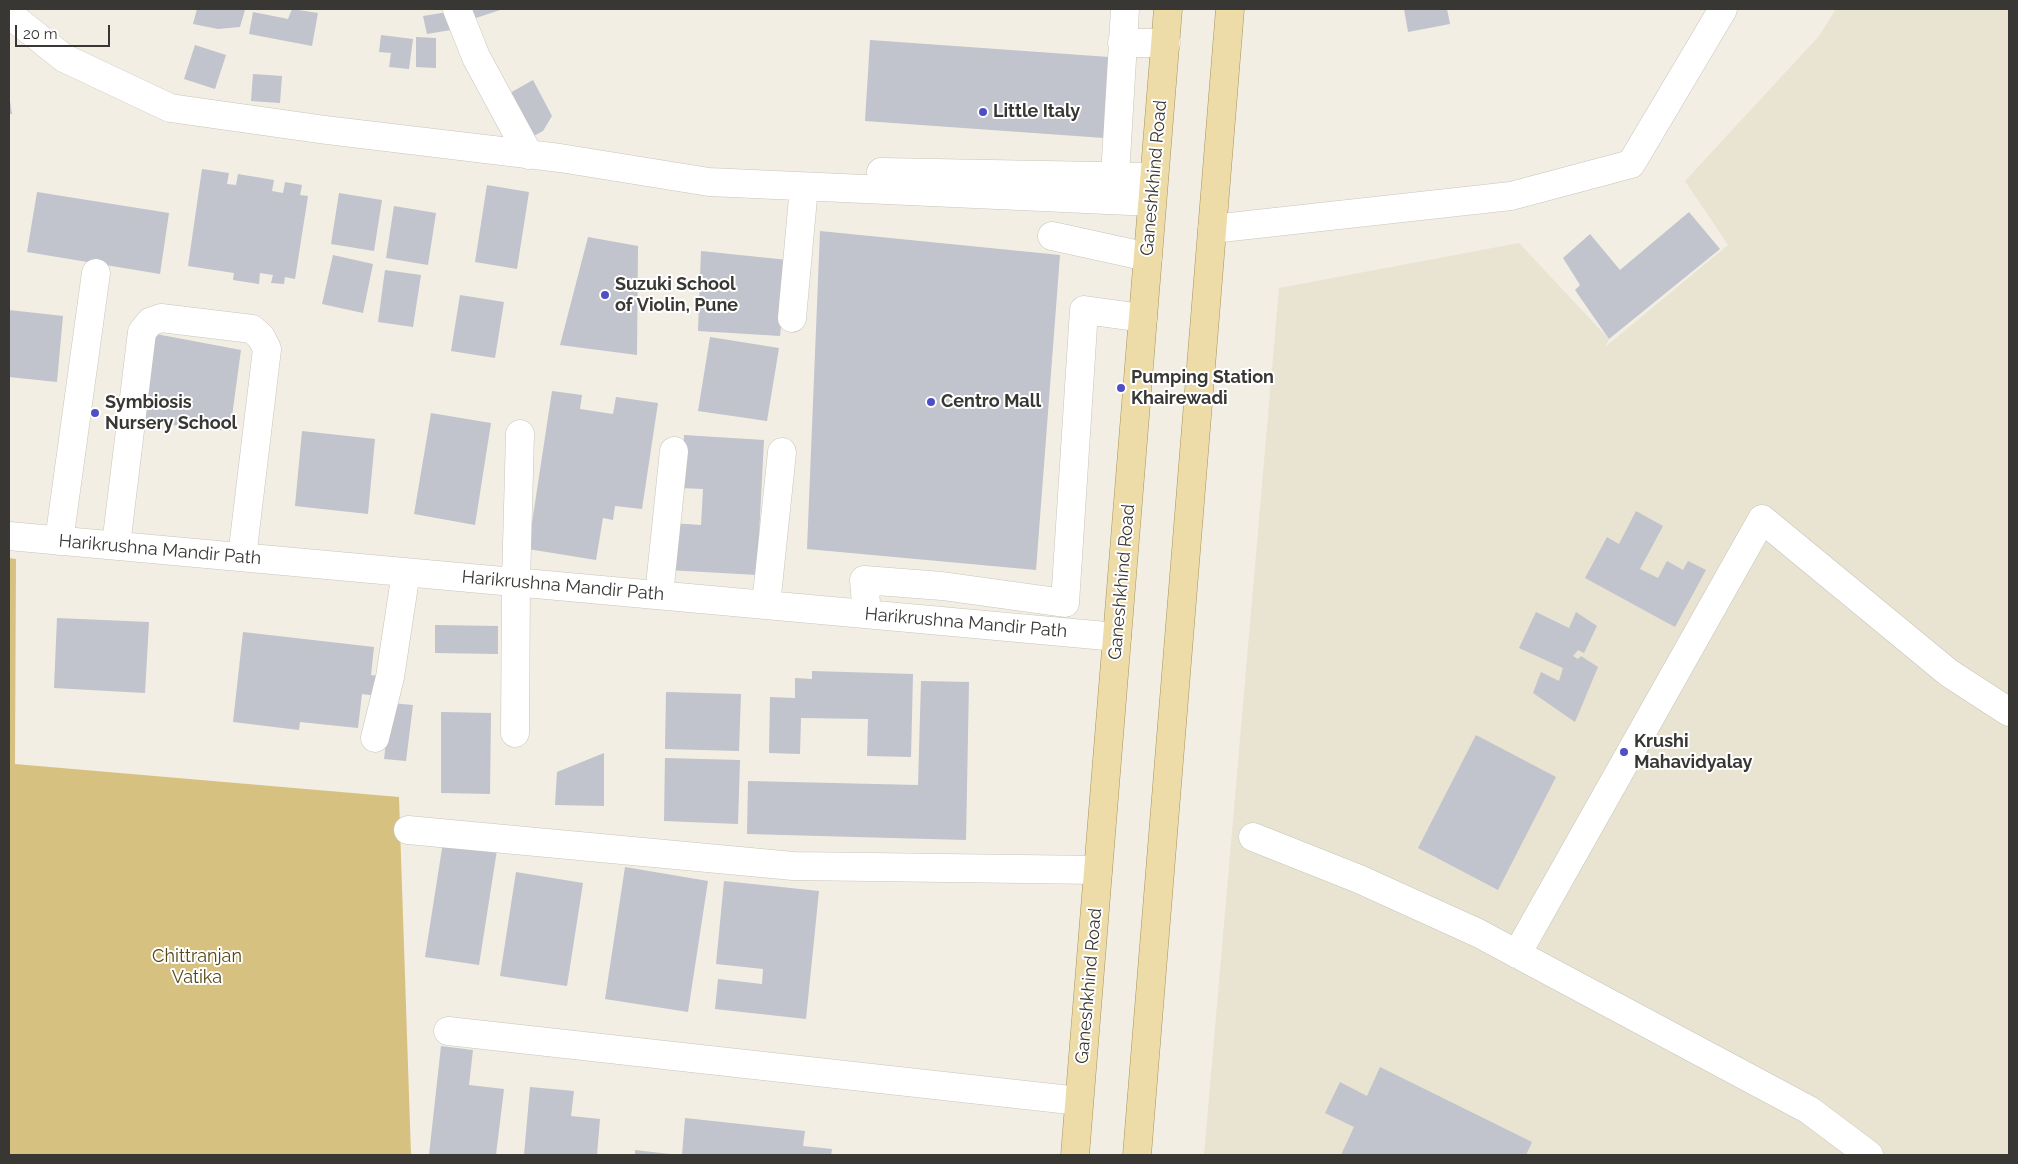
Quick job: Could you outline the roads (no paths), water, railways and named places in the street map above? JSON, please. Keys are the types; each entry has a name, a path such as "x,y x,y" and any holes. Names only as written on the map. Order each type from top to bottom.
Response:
{"main road":[{"name":"Ganeshkhind Road","path":"1075,1155 1168,9"},
{"path":"1137,1155 1230,9"}],"street":[{"path":"457,9 476,57 529,155"},
{"path":"1115,176 1124,9"},
{"path":"1212,229 1511,196 1631,164 1723,9"},
{"path":"9,14 64,58 170,108 326,130 529,155 709,182 804,187 1153,189"},
{"path":"1122,43 1166,43"},
{"path":"862,171 1115,176 1153,189"},
{"path":"792,318 804,187"},
{"path":"1052,236 1148,257"},
{"path":"59,540 96,273"},
{"path":"867,614 864,580 942,586 1065,604 1084,310 1143,318"},
{"path":"116,545 142,332 150,322 161,318 252,329 261,337 267,349 242,557"},
{"path":"514,733 520,434"},
{"path":"659,595 674,452"},
{"path":"766,605 782,452"},
{"path":"1517,954 1762,519 1949,673 2009,712"},
{"name":"Harikrushna Mandir Path","path":"9,536 1117,637"},
{"path":"375,738 390,677 406,572"},
{"path":"408,830 793,866 1098,870"},
{"path":"1253,837 1359,879 1478,933 1809,1110 1869,1155"},
{"path":"448,1031 1080,1101"}],"place":[{"name":"Little Italy","path":"983,112"},
{"name":"Suzuki School of Violin, Pune","path":"605,295"},
{"name":"Pumping Station Khairewadi","path":"1121,388"},
{"name":"Centro Mall","path":"931,402"},
{"name":"Symbiosis Nursery School","path":"95,413"},
{"name":"Krushi Mahavidyalay","path":"1624,752"}],"park label":[{"name":"Chittranjan Vatika","path":"197,968"}]}
